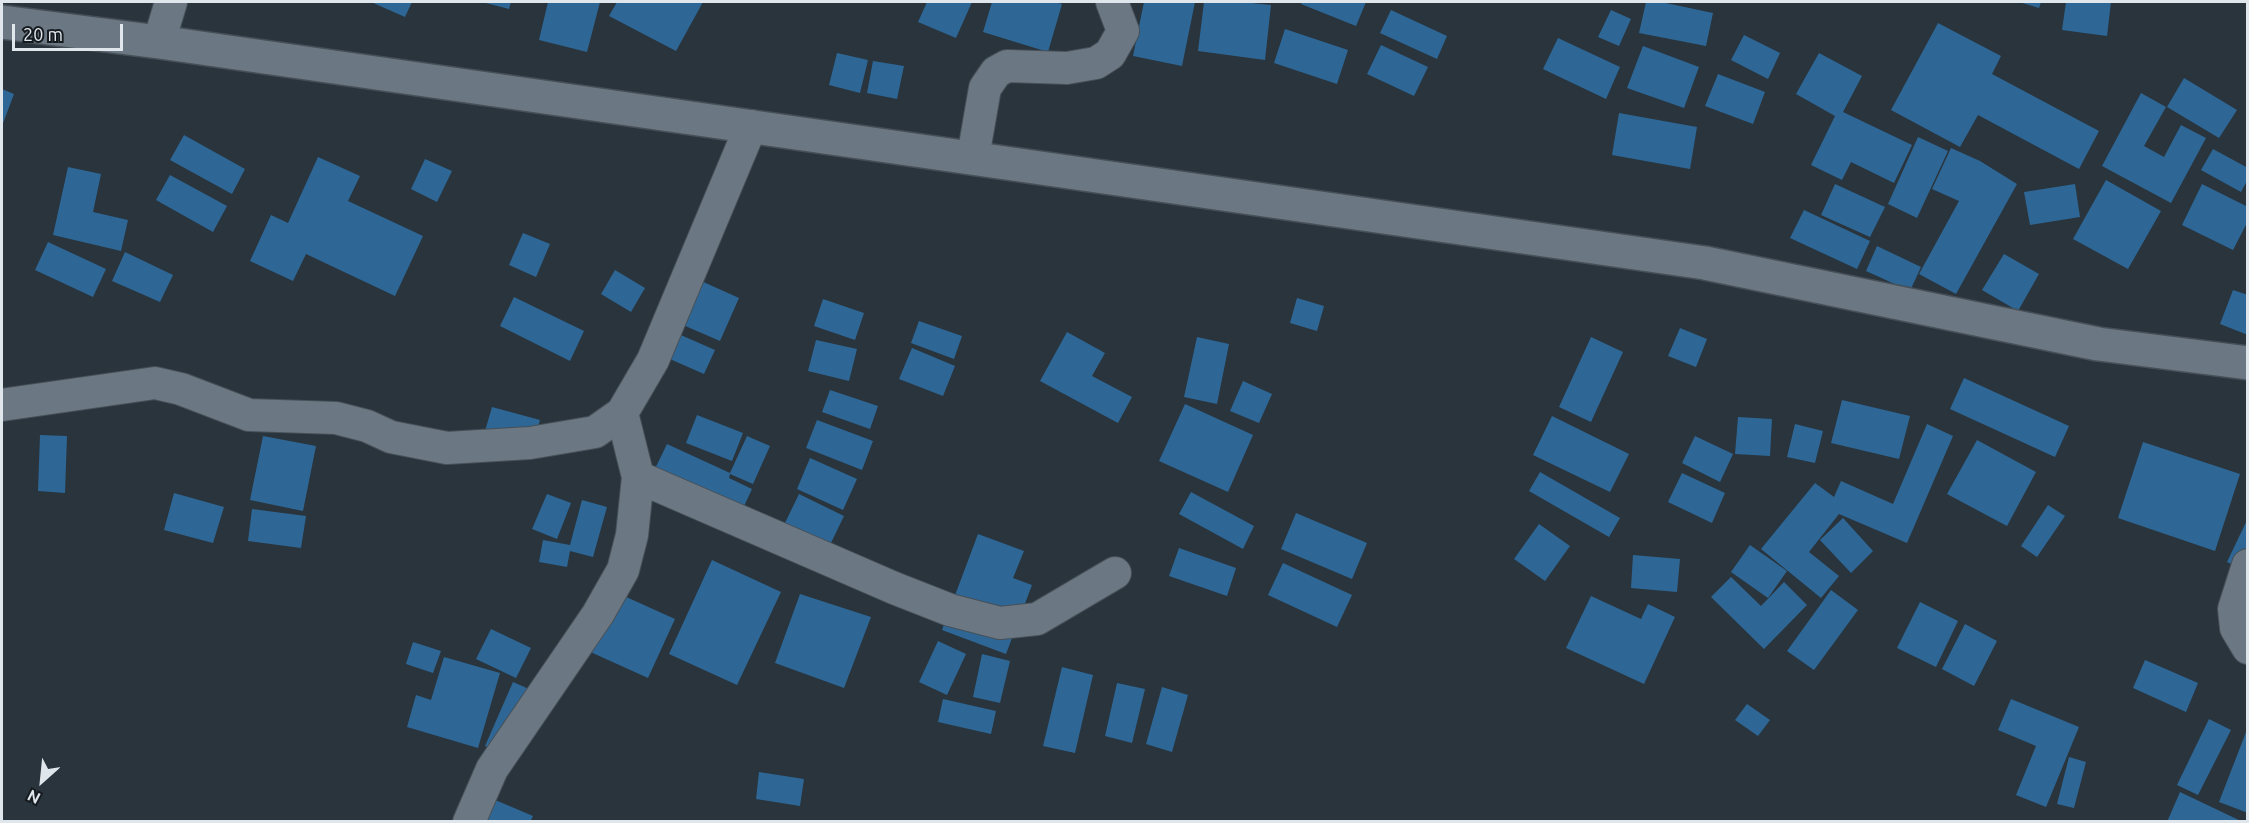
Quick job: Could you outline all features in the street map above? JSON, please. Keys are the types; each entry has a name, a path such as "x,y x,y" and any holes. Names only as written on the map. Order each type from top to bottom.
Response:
{"street":[{"path":"159,42 171,2"},
{"path":"973,157 985,88 996,72 1007,66 1067,68 1096,63 1110,54 1123,31 1112,2"},
{"path":"2,22 159,42 973,157 1705,263 2098,344 2247,363"},
{"path":"2,405 155,383 181,389 249,415 336,418 367,426 391,438 447,448 563,439 595,432 622,413 653,360 751,126"},
{"path":"469,822 492,770 585,632 623,570 632,535 638,477 622,413"},
{"path":"638,477 894,588 950,610 1000,623 1037,619 1115,573"},
{"path":"2247,566 2234,609 2236,628 2247,648"}],"building":[{"path":"371,2 412,2 405,17"},
{"path":"482,2 511,2 509,9"},
{"path":"548,2 600,2 587,52 539,40"},
{"path":"617,2 703,2 676,51 609,16"},
{"path":"927,2 972,2 956,38 918,22"},
{"path":"992,2 1062,4 1048,52 983,32"},
{"path":"1144,2 1195,2 1182,66 1133,56"},
{"path":"1204,2 1271,5 1265,60 1198,51"},
{"path":"1302,2 1366,2 1356,26 1301,4"},
{"path":"1646,2 1661,2 1713,13 1706,46 1639,33"},
{"path":"2019,2 2041,2 2039,8"},
{"path":"2066,2 2111,2 2107,36 2062,30"},
{"path":"1391,10 1447,36 1437,59 1380,33"},
{"path":"1611,10 1631,19 1619,46 1598,37"},
{"path":"1938,23 2001,56 1992,74 2099,131 2079,169 1978,115 1960,147 1891,110"},
{"path":"1285,29 1348,50 1337,84 1274,63"},
{"path":"1744,35 1780,53 1768,79 1731,60"},
{"path":"1558,38 1620,67 1606,99 1543,69"},
{"path":"1381,45 1428,67 1414,96 1367,74"},
{"path":"1643,46 1699,67 1684,108 1627,88"},
{"path":"837,53 868,60 860,93 829,85"},
{"path":"1819,53 1862,76 1843,112 1912,145 1894,183 1851,162 1842,180 1811,165 1835,116 1796,94"},
{"path":"873,61 904,66 897,99 867,93"},
{"path":"1718,74 1765,92 1753,124 1705,106"},
{"path":"2184,78 2237,110 2219,138 2167,107"},
{"path":"2,89 14,94 2,126"},
{"path":"2141,93 2166,107 2144,146 2164,157 2181,125 2206,138 2171,203 2102,166"},
{"path":"1619,113 1697,127 1690,169 1612,155"},
{"path":"184,135 245,169 232,194 170,160"},
{"path":"1918,137 1948,151 1917,218 1888,204"},
{"path":"1951,148 1980,161 2017,184 1956,294 1919,274 1959,201 1932,189"},
{"path":"2213,149 2248,168 2248,179 2241,192 2201,170"},
{"path":"318,157 360,176 348,201 423,236 395,296 306,254 293,281 250,261 271,215 288,223"},
{"path":"425,159 452,171 437,202 411,189"},
{"path":"68,167 101,174 93,212 128,220 121,251 53,235"},
{"path":"170,175 227,206 213,232 156,200"},
{"path":"2106,180 2161,211 2128,269 2073,239"},
{"path":"1835,184 1885,207 1870,237 1821,215"},
{"path":"2075,184 2080,217 2030,225 2024,192"},
{"path":"2202,184 2248,207 2248,221 2233,250 2182,225"},
{"path":"1804,210 1870,241 1857,269 1790,238"},
{"path":"523,233 550,244 536,277 509,265"},
{"path":"48,242 106,269 93,297 35,270"},
{"path":"1877,246 1921,267 1910,291 1866,271"},
{"path":"125,252 173,275 160,302 112,281"},
{"path":"2004,254 2039,274 2018,311 1982,290"},
{"path":"615,270 645,288 631,312 601,294"},
{"path":"679,271 739,298 720,341 660,315"},
{"path":"2233,290 2248,295 2248,335 2220,324"},
{"path":"514,297 584,331 570,361 500,326"},
{"path":"1297,298 1324,306 1317,331 1290,323"},
{"path":"823,299 864,313 855,340 814,326"},
{"path":"919,321 962,336 954,359 911,343"},
{"path":"658,325 715,350 704,374 647,349"},
{"path":"1680,328 1707,339 1696,367 1668,356"},
{"path":"1067,332 1105,353 1092,376 1132,397 1118,423 1040,381"},
{"path":"1197,337 1229,344 1217,404 1184,397"},
{"path":"1591,337 1623,352 1591,422 1559,407"},
{"path":"816,340 857,349 849,381 808,371"},
{"path":"912,348 955,366 943,396 899,379"},
{"path":"1964,378 2069,426 2055,457 1950,409"},
{"path":"1243,381 1272,394 1259,423 1230,411"},
{"path":"830,390 878,406 870,429 822,412"},
{"path":"1842,400 1910,416 1899,459 1831,443"},
{"path":"1185,404 1253,435 1228,492 1159,461"},
{"path":"492,407 540,420 533,445 485,431"},
{"path":"697,415 743,433 732,461 686,443"},
{"path":"1552,416 1629,454 1610,492 1533,455"},
{"path":"1738,417 1772,419 1770,456 1735,454"},
{"path":"817,420 873,441 862,470 806,448"},
{"path":"1795,424 1823,431 1815,463 1787,457"},
{"path":"1927,424 1953,436 1907,543 1839,514 1809,552 1839,576 1821,598 1761,549 1815,483 1834,497 1841,481 1893,504"},
{"path":"40,435 67,436 65,493 38,491"},
{"path":"263,436 316,446 303,511 250,500"},
{"path":"747,436 770,446 753,484 730,474 729,478 752,489 739,517 651,477 667,444 730,473"},
{"path":"1695,436 1733,454 1720,482 1682,463"},
{"path":"1977,440 2036,472 2007,526 1947,494"},
{"path":"2143,442 2240,474 2215,551 2118,518"},
{"path":"810,458 857,479 843,510 797,489"},
{"path":"1540,472 1620,518 1609,537 1529,491"},
{"path":"1682,473 1725,493 1712,523 1668,502"},
{"path":"1191,492 1254,526 1243,549 1179,514"},
{"path":"174,493 224,507 213,543 164,530"},
{"path":"547,494 571,503 557,539 532,529"},
{"path":"799,494 844,516 829,547 784,525"},
{"path":"582,500 607,507 593,557 570,551 567,567 539,562 543,540 570,545"},
{"path":"2048,505 2065,516 2037,557 2021,546"},
{"path":"252,509 306,516 301,548 248,541"},
{"path":"1296,513 1367,543 1352,579 1281,549"},
{"path":"1843,518 1873,551 1851,573 1820,540"},
{"path":"2248,518 2248,572 2227,562"},
{"path":"1539,524 1570,546 1545,581 1514,559"},
{"path":"978,534 1024,551 1013,578 1032,585 1006,654 942,630"},
{"path":"1750,545 1787,571 1768,598 1731,572"},
{"path":"1179,548 1236,568 1227,596 1169,576"},
{"path":"1633,555 1680,559 1677,592 1631,588"},
{"path":"712,560 781,592 737,685 669,654"},
{"path":"1283,563 1352,595 1337,627 1268,595"},
{"path":"1731,577 1761,606 1784,582 1807,605 1764,649 1711,597"},
{"path":"1831,590 1858,610 1814,670 1787,651"},
{"path":"613,591 675,619 648,678 586,650"},
{"path":"800,594 871,617 844,688 775,663"},
{"path":"1591,596 1641,619 1648,604 1675,617 1644,684 1566,648"},
{"path":"1920,602 1958,621 1936,667 1897,648"},
{"path":"1965,624 1997,641 1974,686 1942,669"},
{"path":"491,629 531,648 516,678 476,659"},
{"path":"938,641 966,654 947,695 919,682"},
{"path":"413,642 441,651 433,673 406,664"},
{"path":"982,654 1010,661 1000,703 973,697"},
{"path":"444,657 500,673 478,748 407,727 416,695 431,700"},
{"path":"2145,660 2198,683 2186,712 2133,688"},
{"path":"1062,667 1093,675 1075,753 1043,746"},
{"path":"513,682 536,692 508,756 485,746"},
{"path":"1117,683 1145,689 1132,743 1105,736"},
{"path":"1162,687 1188,695 1172,752 1146,744"},
{"path":"943,699 996,711 991,734 938,722"},
{"path":"2011,699 2079,727 2046,807 2016,795 2036,746 1998,730"},
{"path":"1747,704 1770,720 1758,736 1735,720"},
{"path":"2209,719 2231,730 2198,795 2177,785"},
{"path":"2248,727 2248,813 2219,802"},
{"path":"2069,757 2086,762 2074,808 2057,804"},
{"path":"759,772 804,779 800,806 756,799"},
{"path":"474,791 533,816 530,822 461,822"},
{"path":"2180,792 2243,822 2167,822"}]}
